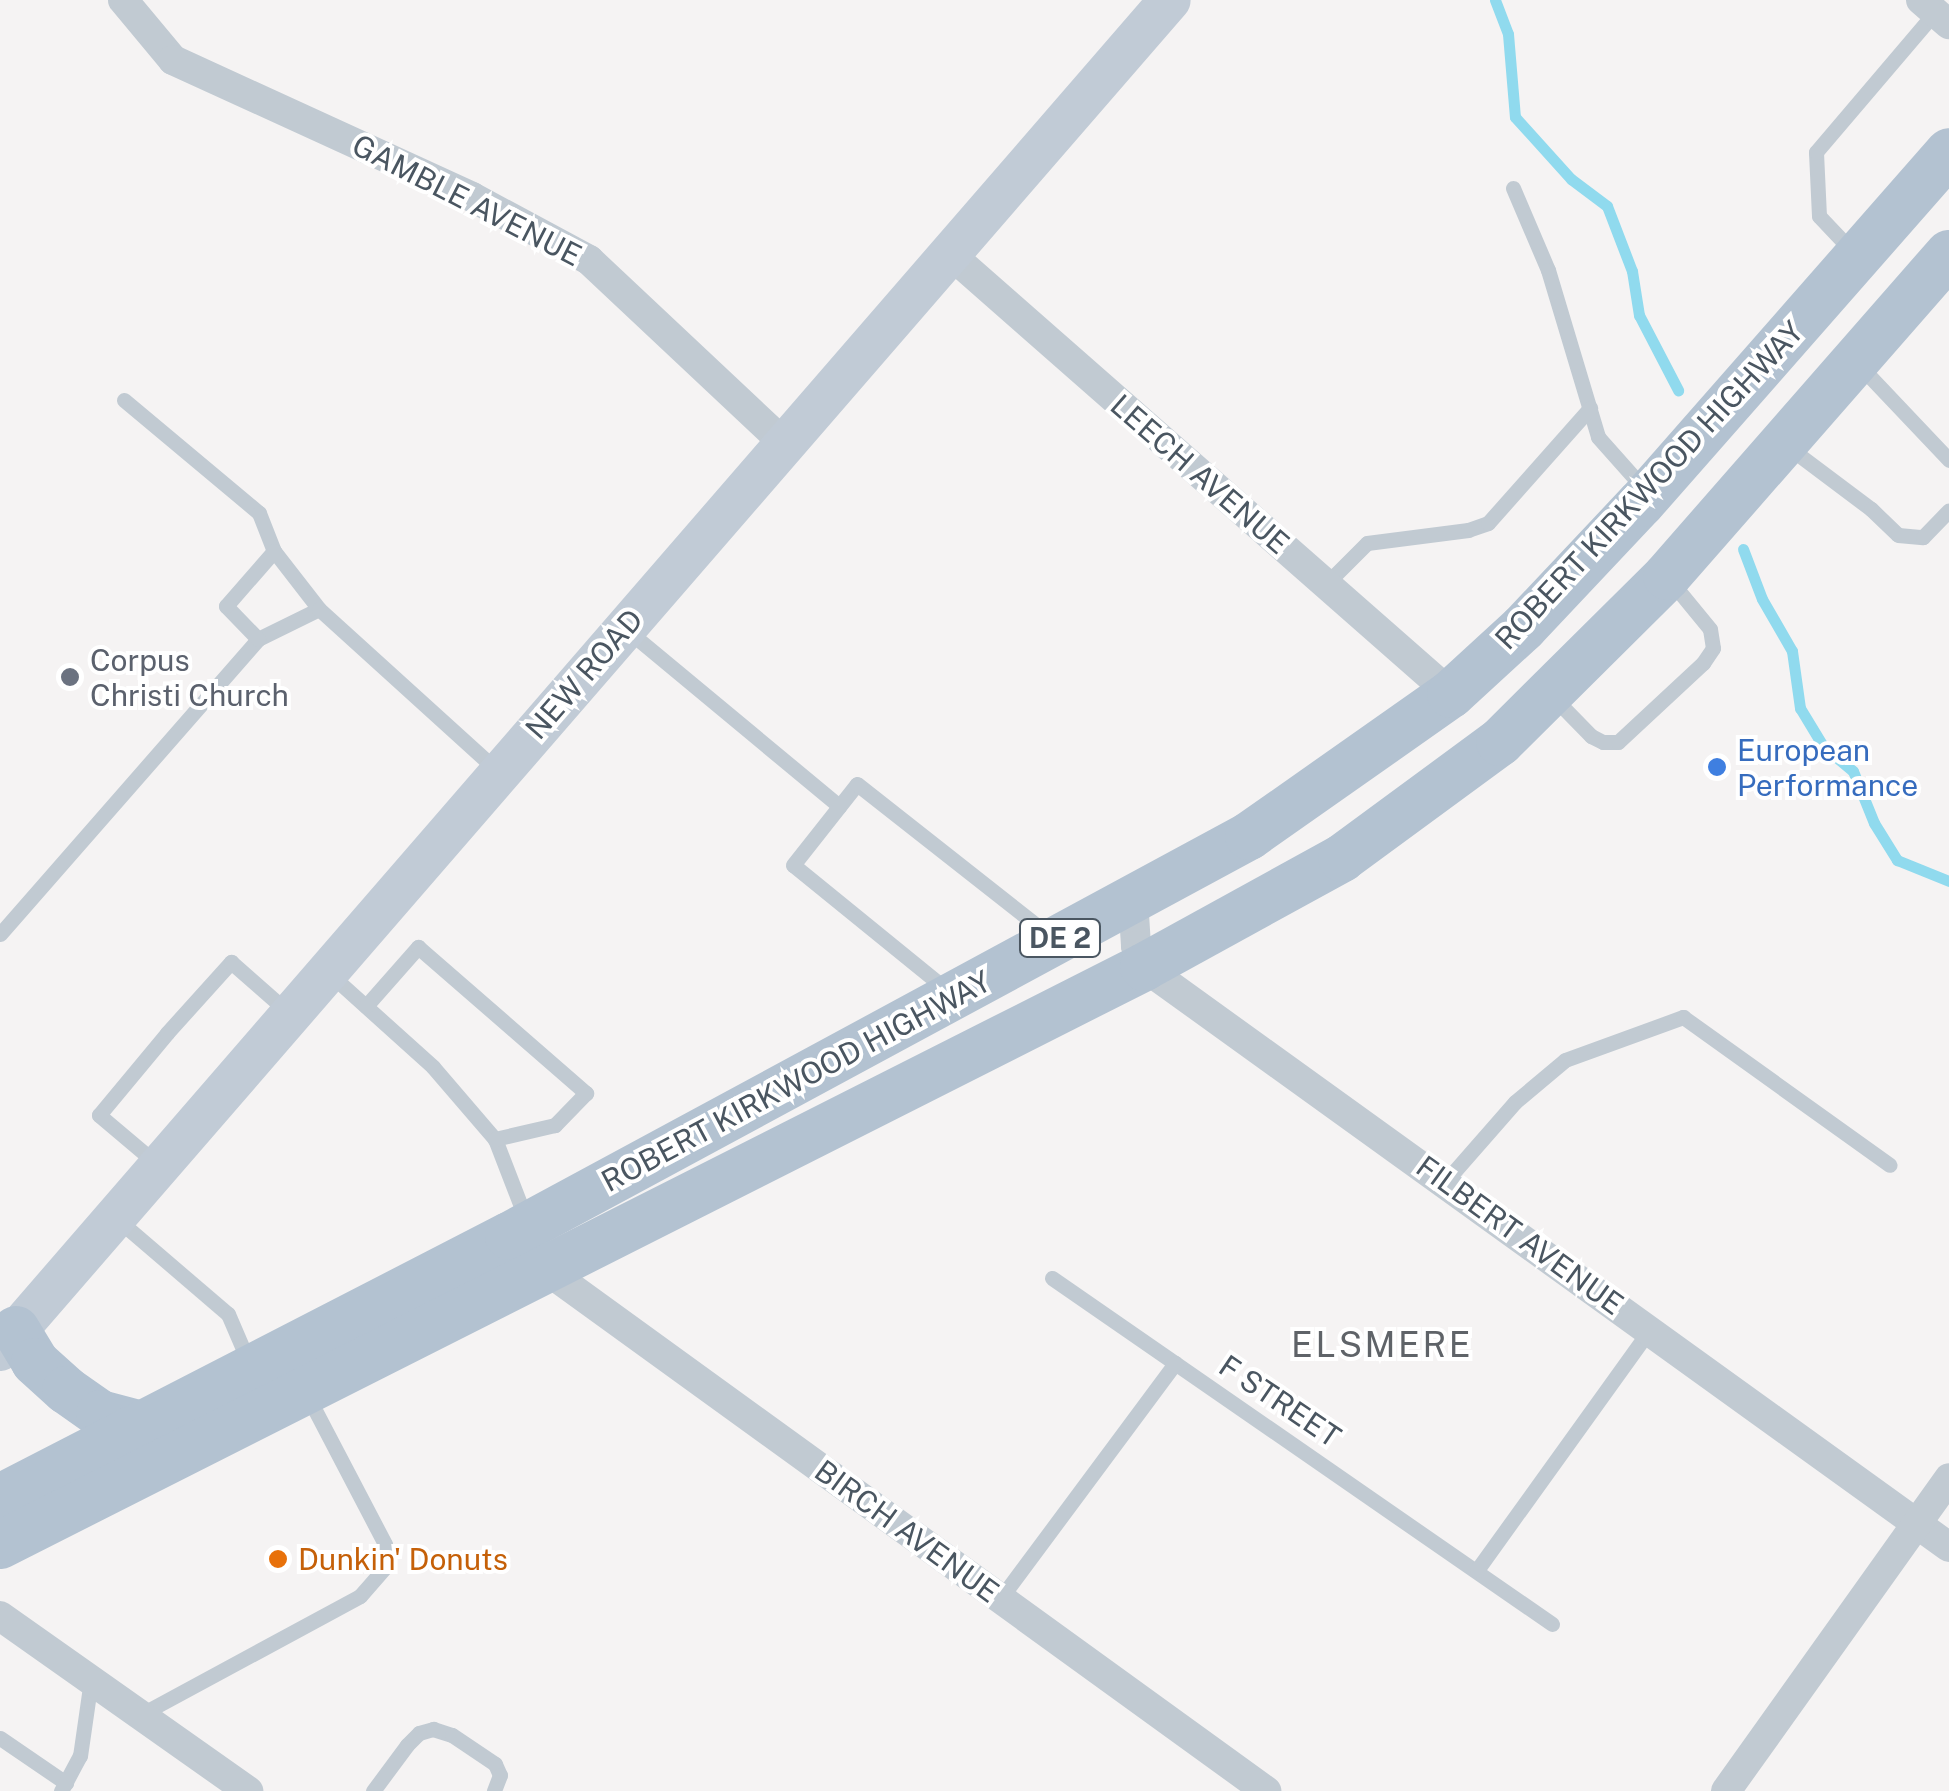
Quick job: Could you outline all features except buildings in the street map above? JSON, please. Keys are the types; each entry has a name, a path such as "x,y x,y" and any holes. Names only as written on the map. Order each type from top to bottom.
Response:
{"main road":[{"name":"ROBERT KIRKWOOD HIGHWAY","path":"0,1498 528,1226 1250,836 1451,694 1523,628 1648,494 1949,152"},
{"name":"ROBERT KIRKWOOD HIGHWAY","path":"0,1545 1144,967 1342,858 1500,742 1550,693 1667,576 1949,254"},
{"path":"8,1340 100,1414 142,1425"}],"street":[{"name":"GAMBLE AVENUE","path":"123,0 173,60 472,198 589,260 784,444"},
{"name":"NEW ROAD","path":"8,1340 1170,0"},
{"name":"LEECH AVENUE","path":"950,254 1451,694"},
{"path":"1133,899 1136,946 1144,967"},
{"name":"FILBERT AVENUE","path":"1144,967 1949,1547"},
{"name":"BIRCH AVENUE","path":"548,1271 1258,1789"},
{"path":"1726,1791 1949,1478"},
{"path":"0,1616 248,1791"}],"lane":[{"path":"1857,256 1819,216 1816,152 1935,12"},
{"path":"1513,188 1548,270 1598,437 1648,494"},
{"path":"1855,362 1949,460"},
{"path":"124,400 259,513 274,552 320,609 499,772"},
{"path":"1326,584 1368,543 1468,530 1488,523 1590,408"},
{"path":"1784,444 1872,509 1898,535 1924,538 1949,510"},
{"path":"258,640 226,606 274,552"},
{"path":"1550,693 1591,736 1603,742 1618,742 1702,663 1714,648 1710,629 1667,576"},
{"path":"0,934 258,640 320,609"},
{"path":"624,628 840,806"},
{"path":"954,996 793,866 857,784 1056,941"},
{"path":"366,1006 418,948 586,1093 555,1125 495,1139"},
{"path":"150,1172 99,1114 167,1033 231,962 289,1013"},
{"path":"326,970 434,1066 495,1139 528,1226"},
{"path":"1446,1182 1514,1102 1565,1060 1682,1017 1890,1165"},
{"path":"112,1216 228,1314 252,1369"},
{"name":"F STREET","path":"1052,1278 1552,1624"},
{"path":"1476,1570 1650,1328"},
{"path":"1000,1599 1175,1362"},
{"path":"140,1715 360,1596 388,1564 384,1544 306,1393"},
{"path":"0,1738 64,1787 80,1756 92,1680"},
{"path":"373,1791 407,1745 420,1733 434,1729 452,1735 495,1764 500,1775 494,1791"}],"waterway":[{"path":"1495,0 1508,34 1515,117 1571,179 1607,206 1632,271 1639,315 1678,390"},
{"path":"1743,549 1762,599 1792,651 1800,708 1823,746 1853,771 1874,823 1897,860 1949,881"}],"place":[{"name":"Corpus Christi Church","path":"70,677"},
{"name":"European Performance","path":"1717,767"},
{"name":"Dunkin' Donuts","path":"278,1559"}],"district":[{"name":"ELSMERE","path":"1382,1345"}]}
